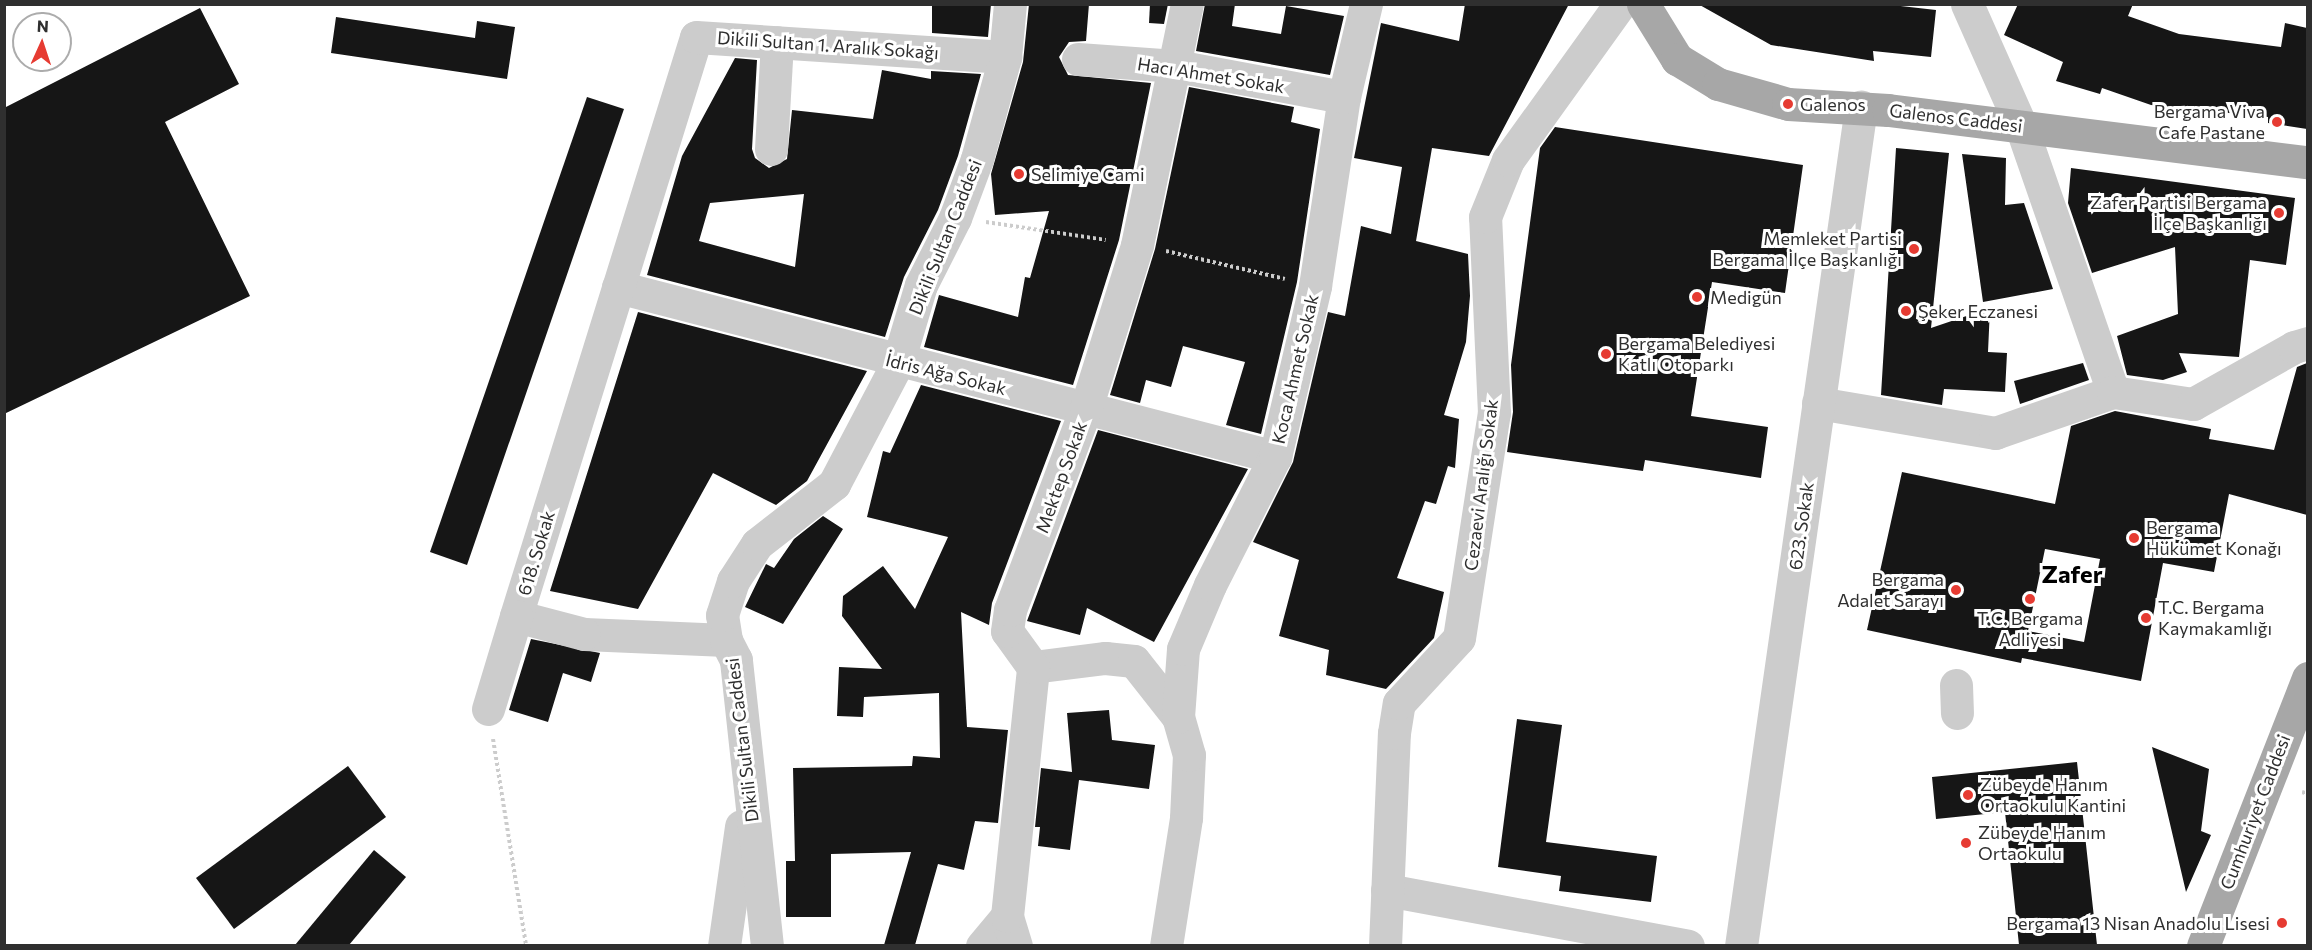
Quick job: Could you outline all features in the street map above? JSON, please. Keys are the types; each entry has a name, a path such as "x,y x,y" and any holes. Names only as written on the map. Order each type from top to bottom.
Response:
{"main road":[{"name":"Galenos Caddesi","path":"1643,4 1677,59 1718,84 1788,104 1861,107 2307,162"},
{"name":"Cumhuriyet Caddesi","path":"2203,945 2307,678"}],"street":[{"name":"Dikili Sultan Caddesi","path":"767,945 747,783 736,660 726,640 722,615 733,581 757,544 834,484 898,362 921,285 956,218 977,159 1005,57 1010,4"},
{"name":"Mektep Sokak","path":"1033,666 1007,631 1010,610 1086,408 1137,245 1176,66 1187,4"},
{"name":"Koca Ahmet Sokak","path":"1178,717 1183,649 1210,585 1275,457 1315,286 1344,97 1366,4"},
{"name":"Cezaevi Aralığı Sokak","path":"1386,945 1394,733 1399,703 1459,638 1494,413 1485,217 1508,160 1620,4"},
{"path":"1978,9 2114,392"},
{"name":"Dikili Sultan 1. Aralık Sokağı","path":"618,286 696,37 1005,57"},
{"path":"771,149 777,42"},
{"name":"Hacı Ahmet Sokak","path":"1078,59 1176,66 1344,97"},
{"name":"623. Sokak","path":"1741,945 1861,107"},
{"name":"İdris Ağa Sokak","path":"618,286 898,362 1275,457"},
{"name":"618. Sokak","path":"618,286 516,616 584,634 726,640"},
{"path":"1818,403 1995,433 2114,392 2193,404 2294,346 2307,343"},
{"path":"488,709 516,616"},
{"path":"982,945 1011,931 1033,666 1084,659 1134,662 1178,717 1189,755 1186,818 1166,945"},
{"path":"724,945 747,783"},
{"path":"1388,890 1688,945"}],"path":[{"path":"488,709 526,945"},
{"path":"2302,792 2307,794"}],"building":[{"path":"932,4 991,4 988,37 932,33"},
{"path":"1029,4 1089,4 1086,41 1069,42 1059,57 1068,75 1151,83 1119,240 1073,385 924,347 939,295 1018,317 1025,277 1030,278 1049,211 995,215 991,174 1023,62"},
{"path":"1150,4 1168,4 1164,24 1149,23"},
{"path":"1205,4 1235,4 1232,26 1281,34 1286,6 1344,16 1330,75 1196,51"},
{"path":"1465,4 1569,4 1489,156 1432,148 1416,241 1468,254 1470,296 1466,342 1444,415 1459,419 1455,468 1448,466 1436,504 1425,501 1397,578 1444,592 1434,638 1386,689 1326,675 1329,650 1279,636 1299,560 1253,542 1293,462 1328,312 1345,316 1361,226 1391,234 1402,167 1354,158 1381,23 1459,41"},
{"path":"1698,4 1883,4 1936,10 1931,57 1873,51 1874,61 1771,45"},
{"path":"2018,4 2133,4 2128,16 2179,34 2281,47 2285,23 2307,28 2307,129 2268,123 2268,117 2151,105 2102,88 2100,94 2056,81 2063,62 2004,35"},
{"path":"200,8 239,84 165,122 250,296 4,414 4,108"},
{"path":"336,17 475,38 477,21 515,27 507,79 331,53"},
{"path":"735,58 757,60 752,149 755,158 769,168 787,159 792,110 873,119 882,70 931,79 931,71 981,74 958,156 938,210 904,277 885,337 647,275 682,156","holes":["804,194 795,267 699,241 710,203"]},
{"path":"1189,87 1294,107 1291,122 1320,129 1297,282 1261,434 1226,425 1245,362 1183,346 1171,387 1146,380 1140,403 1110,395 1155,249"},
{"path":"587,97 624,109 467,565 430,552"},
{"name":"Bergama Belediyesi Katlı Otoparkı","path":"1555,127 1803,165 1785,293 1712,282 1691,416 1768,427 1761,478 1645,460 1643,471 1507,452 1513,412 1511,365 1540,148"},
{"path":"1896,148 1949,153 1931,328 1990,308 1988,352 2007,353 2005,392 1944,389 1942,405 1881,395"},
{"path":"1962,154 2006,158 2005,205 2024,203 2053,289 1983,302"},
{"path":"2071,168 2295,198 2286,265 2250,260 2239,357 2179,353 2187,372 2163,380 2127,375 2117,336 2178,314 2175,247 2092,273 2068,203"},
{"path":"638,312 867,371 807,481 776,505 713,473 638,609 550,591"},
{"path":"2083,363 2089,380 2020,404 2014,381"},
{"path":"2307,363 2307,515 2229,494 2214,572 2163,563 2141,681 2022,658 2021,663 1867,630 1902,472 2055,504 2071,426 2115,411 2211,429 2209,439 2274,450 2297,367","holes":["2045,549 2100,559 2084,642 2028,631"]},
{"path":"921,385 1061,421 992,603 989,625 961,612 967,727 1008,730 998,823 975,821 964,870 938,864 915,945 884,945 911,852 831,854 831,917 786,917 786,861 795,861 793,768 912,766 913,756 940,758 939,693 864,697 863,717 837,716 839,667 882,669 842,616 843,596 883,566 915,609 948,537 867,517 883,451 890,453"},
{"path":"1098,430 1248,469 1154,642 1087,608 1080,635 1027,621"},
{"path":"823,516 843,529 783,624 745,607 766,564 774,568 794,539"},
{"path":"531,639 600,653 591,682 563,673 548,722 509,710"},
{"path":"1109,710 1112,740 1155,745 1149,789 1079,780 1070,850 1038,846 1040,827 1035,827 1041,768 1072,772 1067,713"},
{"path":"1517,719 1562,725 1546,842 1657,856 1651,902 1559,891 1561,876 1498,867"},
{"path":"2152,747 2209,769 2201,831 2211,835 2186,892"},
{"path":"2077,762 2097,945 2019,945 2005,812 1936,819 1932,777"},
{"path":"348,766 386,817 234,929 196,878"},
{"path":"374,850 406,877 349,945 295,945"}],"place":[{"name":"Galenos","path":"1788,104"},
{"name":"Bergama Viva Cafe Pastane","path":"2277,122"},
{"name":"Selimiye Cami","path":"1019,174"},
{"name":"Zafer Partisi Bergama İlçe Başkanlığı","path":"2279,213"},
{"name":"Memleket Partisi Bergama İlçe Başkanlığı","path":"1914,249"},
{"name":"Medigün","path":"1697,297"},
{"name":"Şeker Eczanesi","path":"1906,311"},
{"name":"Bergama Belediyesi Katlı Otoparkı","path":"1606,354"},
{"name":"Bergama Hükümet Konağı","path":"2134,538"},
{"name":"Bergama Adalet Sarayı","path":"1956,590"},
{"name":"T.C. Bergama Adliyesi","path":"2030,599"},
{"name":"T.C. Bergama Kaymakamlığı","path":"2146,618"},
{"name":"Zübeyde Hanım Ortaokulu Kantini","path":"1968,795"},
{"name":"Zübeyde Hanım Ortaokulu","path":"1966,843"},
{"name":"Bergama 13 Nisan Anadolu Lisesi","path":"2282,923"}],"district":[{"name":"Zafer","path":"2072,574"}]}
